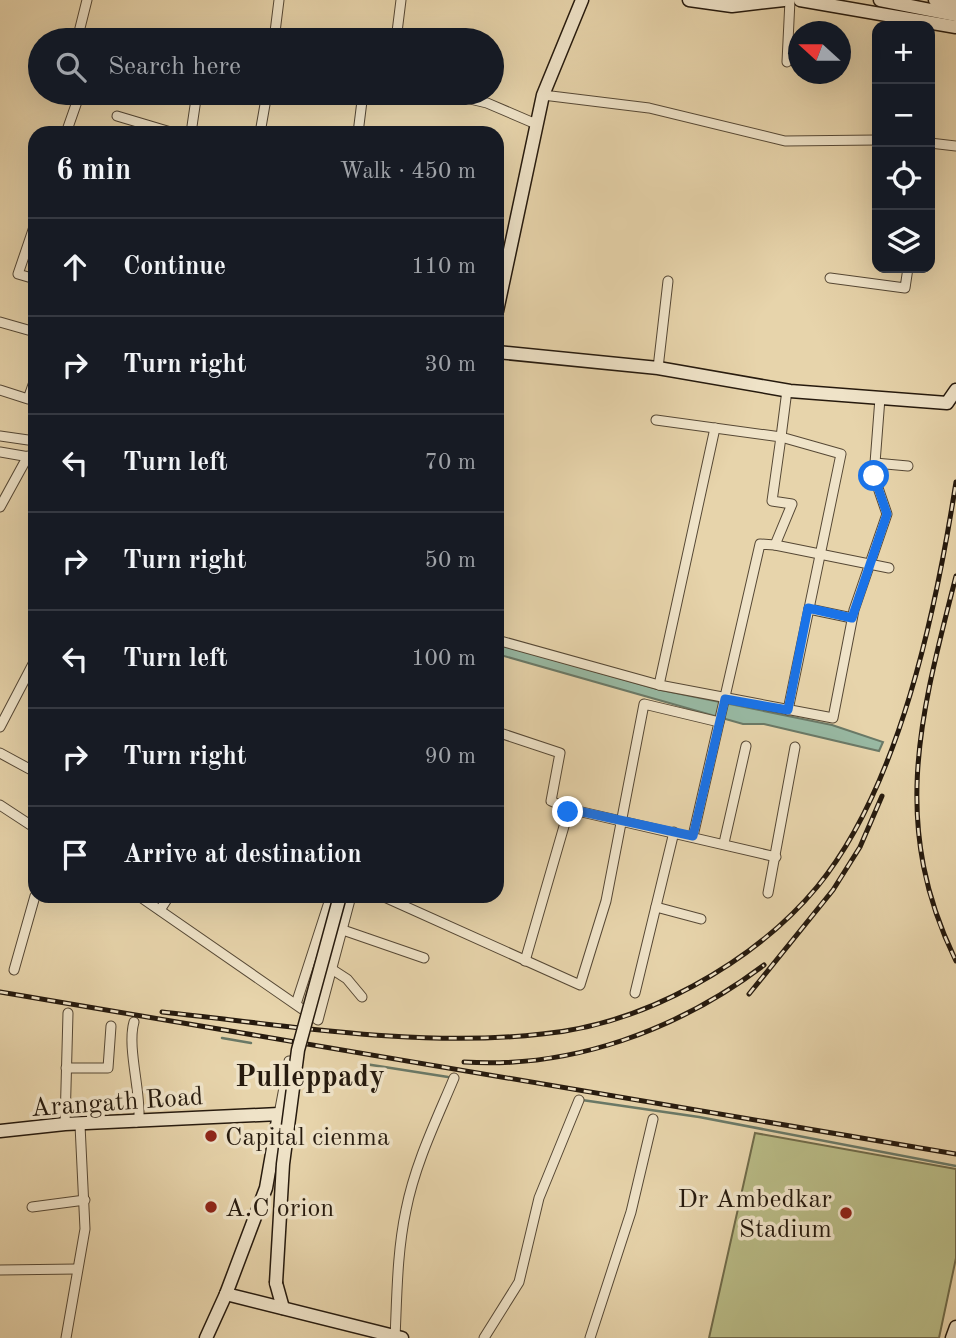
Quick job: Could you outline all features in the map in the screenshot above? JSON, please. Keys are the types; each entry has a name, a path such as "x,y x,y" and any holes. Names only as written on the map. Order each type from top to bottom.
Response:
{"street":[{"path":"80,28 88,0"},
{"path":"276,28 279,0"},
{"path":"398,28 401,0"},
{"path":"504,248 544,95 582,0"},
{"path":"689,0 732,6 784,0"},
{"path":"789,21 790,0"},
{"path":"800,0 819,1 956,27"},
{"path":"880,0 956,15"},
{"path":"935,0 956,4"},
{"path":"544,95 649,108 785,141 872,140"},
{"path":"68,126 76,105"},
{"path":"192,126 195,105"},
{"path":"261,126 265,105"},
{"path":"359,126 362,105"},
{"path":"491,105 536,124"},
{"path":"117,116 140,126"},
{"path":"935,144 956,146"},
{"path":"28,245 18,274 28,277"},
{"path":"830,278 905,288 907,273"},
{"path":"658,368 668,281"},
{"path":"0,322 28,330"},
{"path":"504,353 658,368 787,390 947,404 956,390"},
{"path":"0,390 28,399"},
{"path":"775,545 792,504 772,501 787,390"},
{"path":"504,642 725,701 833,719 852,618 887,514 874,476 880,398"},
{"path":"656,420 781,437 841,454 818,552 788,710"},
{"path":"659,685 715,428"},
{"path":"0,436 28,440"},
{"path":"0,452 28,456"},
{"path":"0,507 28,463"},
{"path":"875,463 908,466"},
{"path":"693,836 760,544 818,552 869,566 889,568"},
{"path":"808,608 852,618"},
{"path":"0,727 28,673"},
{"path":"398,903 580,985 606,901 644,704 720,721"},
{"path":"504,734 560,753 551,801 569,809 776,857"},
{"path":"724,843 746,746"},
{"path":"768,893 795,747"},
{"path":"0,752 28,768"},
{"path":"0,805 28,823"},
{"path":"526,961 569,809"},
{"path":"635,993 674,832"},
{"path":"14,970 33,903"},
{"path":"150,903 318,1020 349,903"},
{"path":"160,910 164,903"},
{"path":"296,1004 329,903"},
{"path":"268,1304 276,1283 283,1164 298,1050 338,903"},
{"path":"656,907 701,919"},
{"path":"340,929 424,958"},
{"path":"330,968 347,979 362,996"},
{"path":"65,1124 68,1013"},
{"path":"134,1022 130,1036 138,1078 139,1116 136,1122"},
{"path":"66,1068 108,1068 111,1026"},
{"path":"206,1338 226,1294 266,1188 289,1061"},
{"path":"226,1294 397,1338 396,1278 406,1209 427,1143 454,1078"},
{"path":"484,1338 519,1282 539,1198 579,1100"},
{"name":"Arangath Road","path":"0,1131 65,1124 279,1114"},
{"path":"590,1338 631,1212 653,1119"},
{"path":"66,1338 85,1229 80,1125"},
{"path":"32,1207 85,1200"},
{"path":"0,1270 77,1269"},
{"path":"276,1283 283,1308"},
{"path":"952,1338 956,1327"}],"shaded area":[{"path":"504,646 661,690 832,725 883,742 879,751 764,724 743,724 504,656"},
{"name":"Dr Ambedkar Stadium","path":"755,1133 956,1169 956,1258 939,1338 709,1338"}],"waterway":[{"path":"222,1038 251,1043"},
{"path":"359,1063 448,1077"},
{"path":"582,1100 699,1117 956,1166"}],"railway":[{"path":"162,1012 400,1037 495,1038 562,1032 601,1023 675,995 727,966 775,930 817,887 846,846 871,799 892,748 925,640 938,585 956,482"},
{"path":"956,576 923,722 917,815 923,862 935,911 956,961"},
{"path":"749,994 833,890 860,847 882,796"},
{"path":"464,1062 504,1063 544,1059 584,1052 622,1040 696,1009 764,965"},
{"path":"0,992 956,1154"}],"place":[{"name":"Capital cienma","path":"211,1136"},
{"name":"A.C orion","path":"211,1207"},
{"name":"Dr Ambedkar Stadium","path":"846,1213"}],"district":[{"name":"Pulleppady","path":"310,1076"}],"route":[{"path":"568,812 569,809 693,836 725,699 788,710 808,608 852,618 887,514 874,476"}]}
